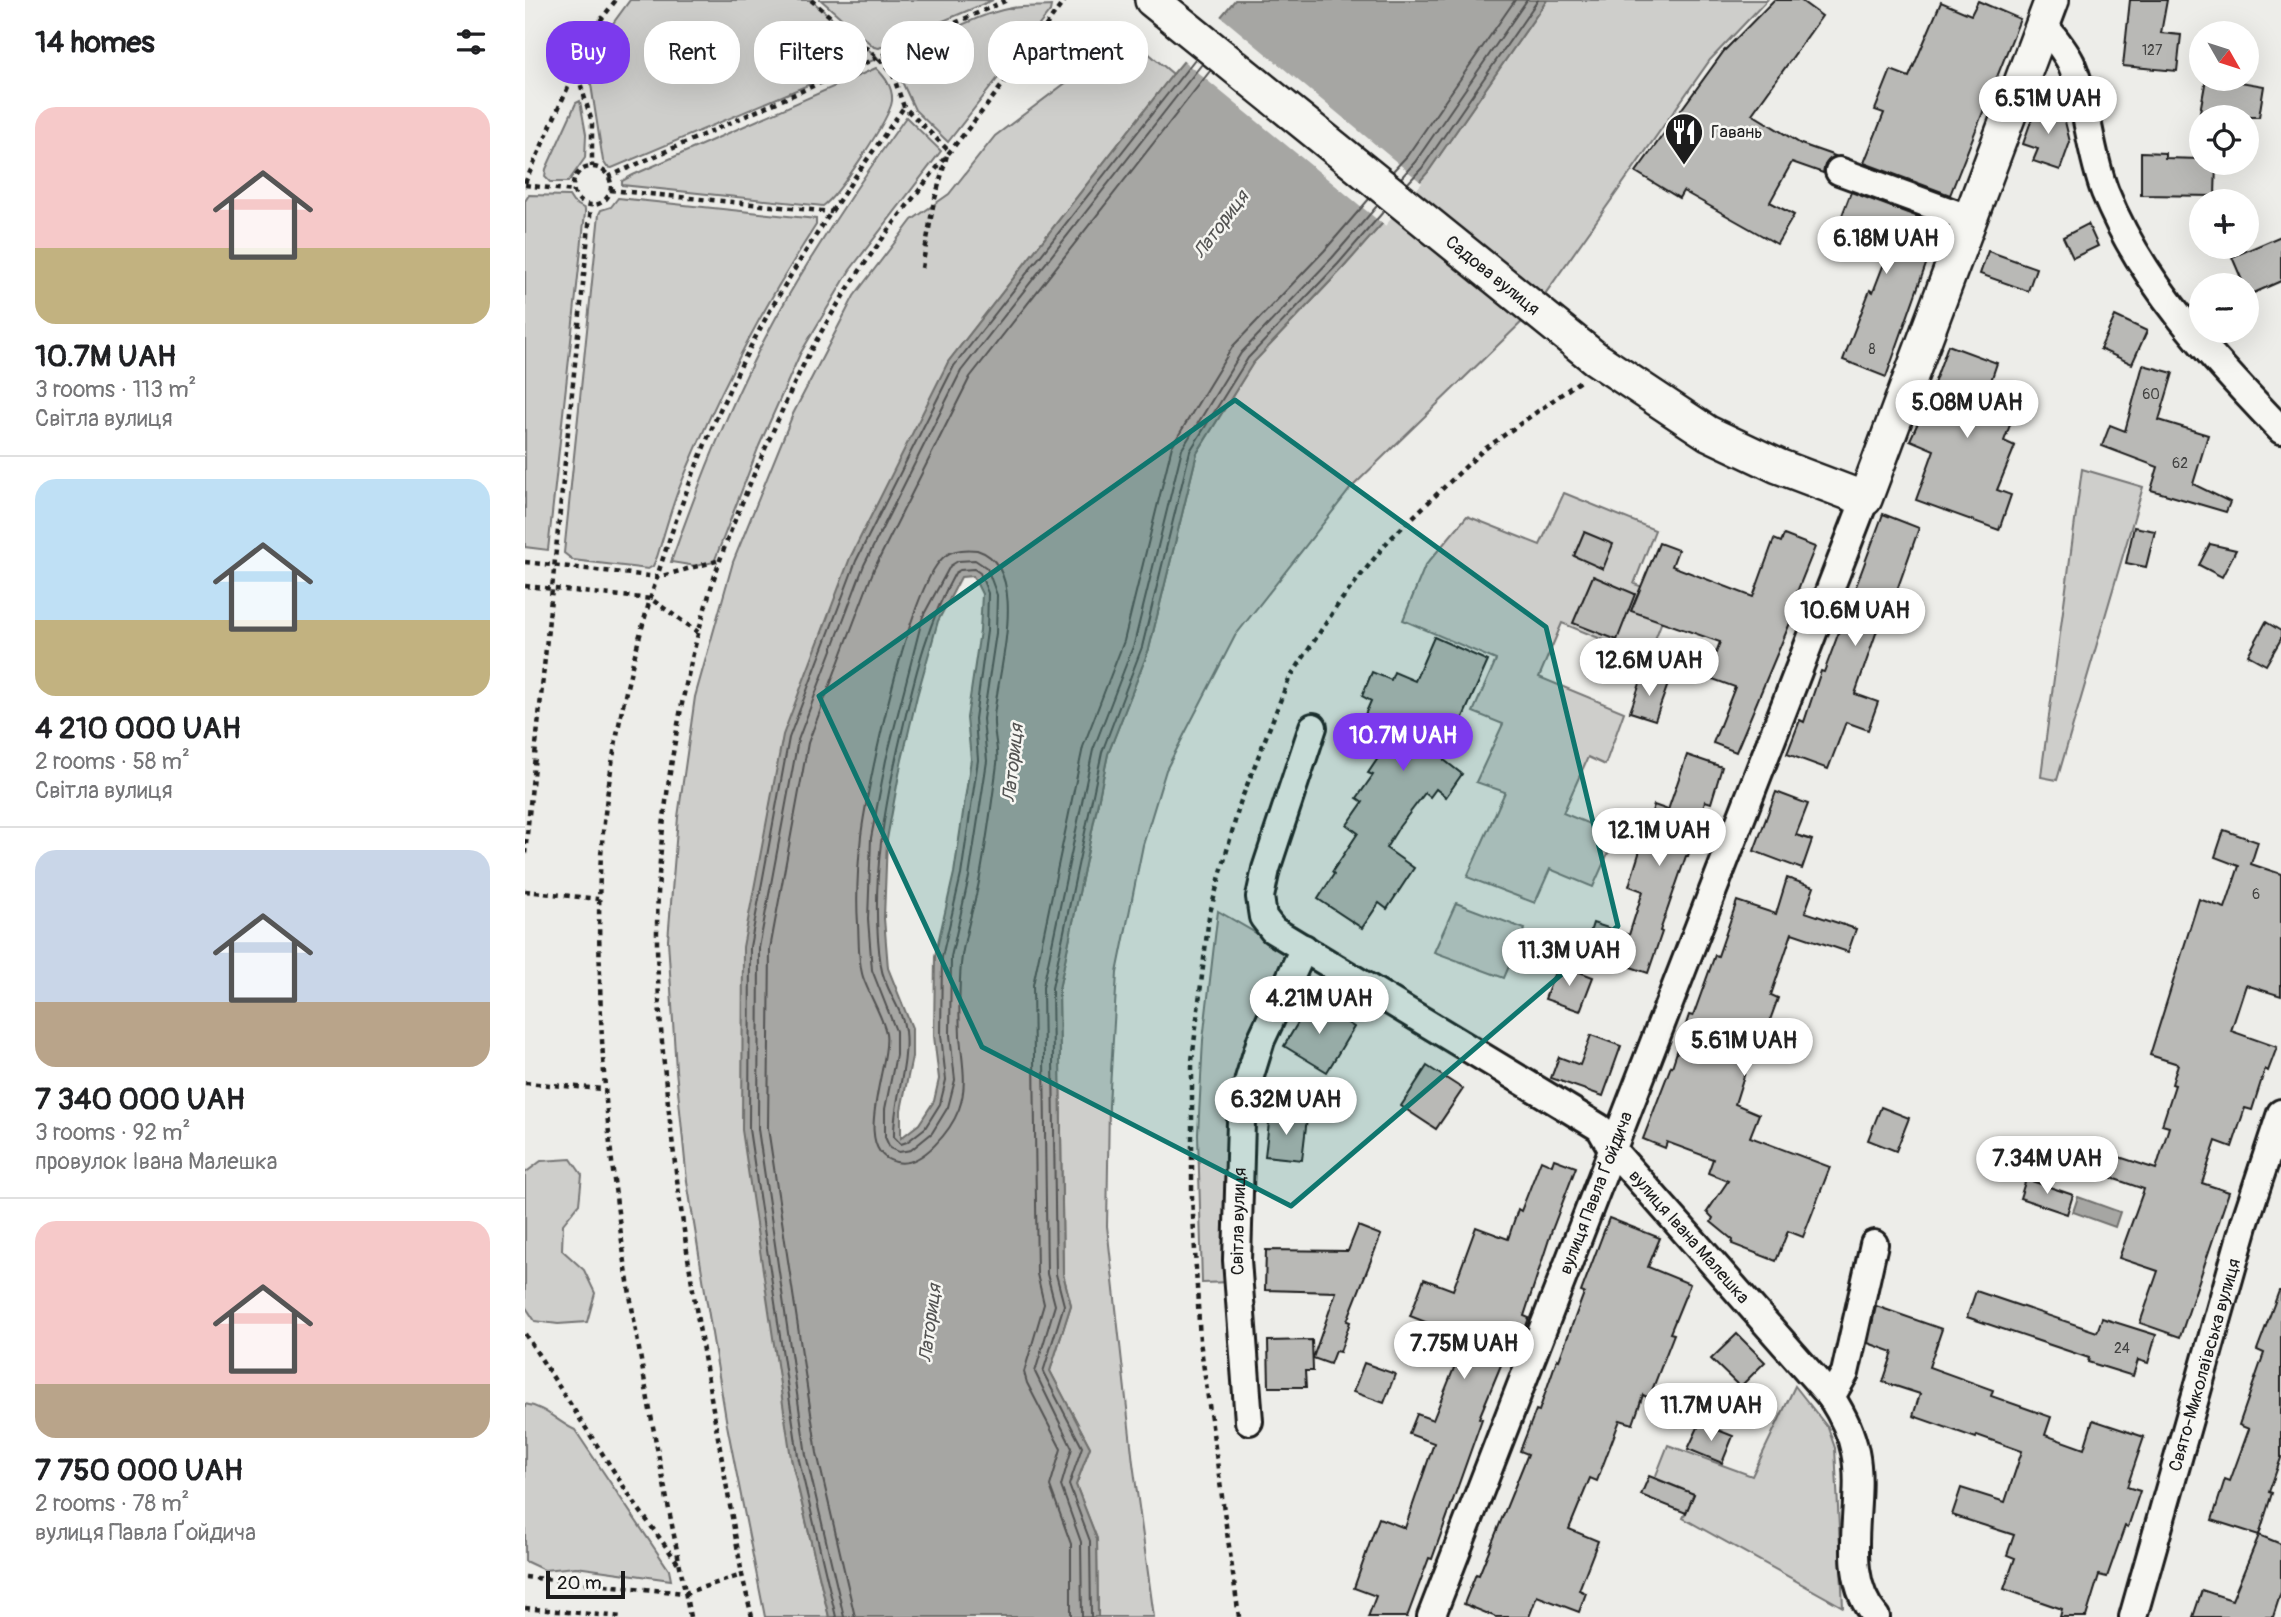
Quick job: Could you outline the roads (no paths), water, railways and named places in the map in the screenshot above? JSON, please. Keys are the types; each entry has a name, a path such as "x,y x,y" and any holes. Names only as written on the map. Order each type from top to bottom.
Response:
{"main road":[{"name":"Садова вулиця","path":"1152,0 1595,358 1708,433 1777,466 1864,499"},
{"name":"вулиця Павла Ґойдича","path":"1864,499 2047,12"}],"street":[{"path":"2047,12 2070,62 2104,189 2125,238 2204,347 2281,430"},
{"path":"1839,171 1970,219"},
{"name":"вулиця Павла Ґойдича","path":"1431,1617 1864,499"},
{"path":"1304,948 1273,930 1263,917 1260,897 1266,869 1313,727"},
{"name":"вулиця Івана Малешка","path":"1304,948 1600,1128 1612,1149 1831,1397 1845,1420 1856,1454 1855,1559 1860,1588 1867,1606 1876,1617"},
{"name":"Світла вулиця","path":"1249,1421 1237,1260 1241,1122 1248,1079 1261,1040 1304,948"},
{"name":"Свято-Миколаївська вулиця","path":"2133,1617 2245,1222 2281,1113"},
{"path":"1831,1397 1845,1373 1874,1244"}],"water":[{"name":"Латориця","path":"1235,0 1547,0 1428,172 1343,268 1253,363 1197,453 1149,649 1108,754 1059,989 1063,1274 1071,1305 1050,1371 1090,1447 1076,1485 1097,1539 1098,1617 829,1617 791,1458 742,1130 743,947 783,735 850,558 948,362 1173,74","holes":["973,576 982,594 980,631 967,718 971,759 954,873 935,956 934,1036 939,1079 934,1101 919,1124 901,1138 901,1110 912,1057 912,1028 888,968 884,918 887,839 901,764 938,621 961,577"]},
{"path":"2078,1197 2120,1212 2115,1227 2073,1212"}],"place":[{"name":"Гавань","path":"1684,166"}]}
